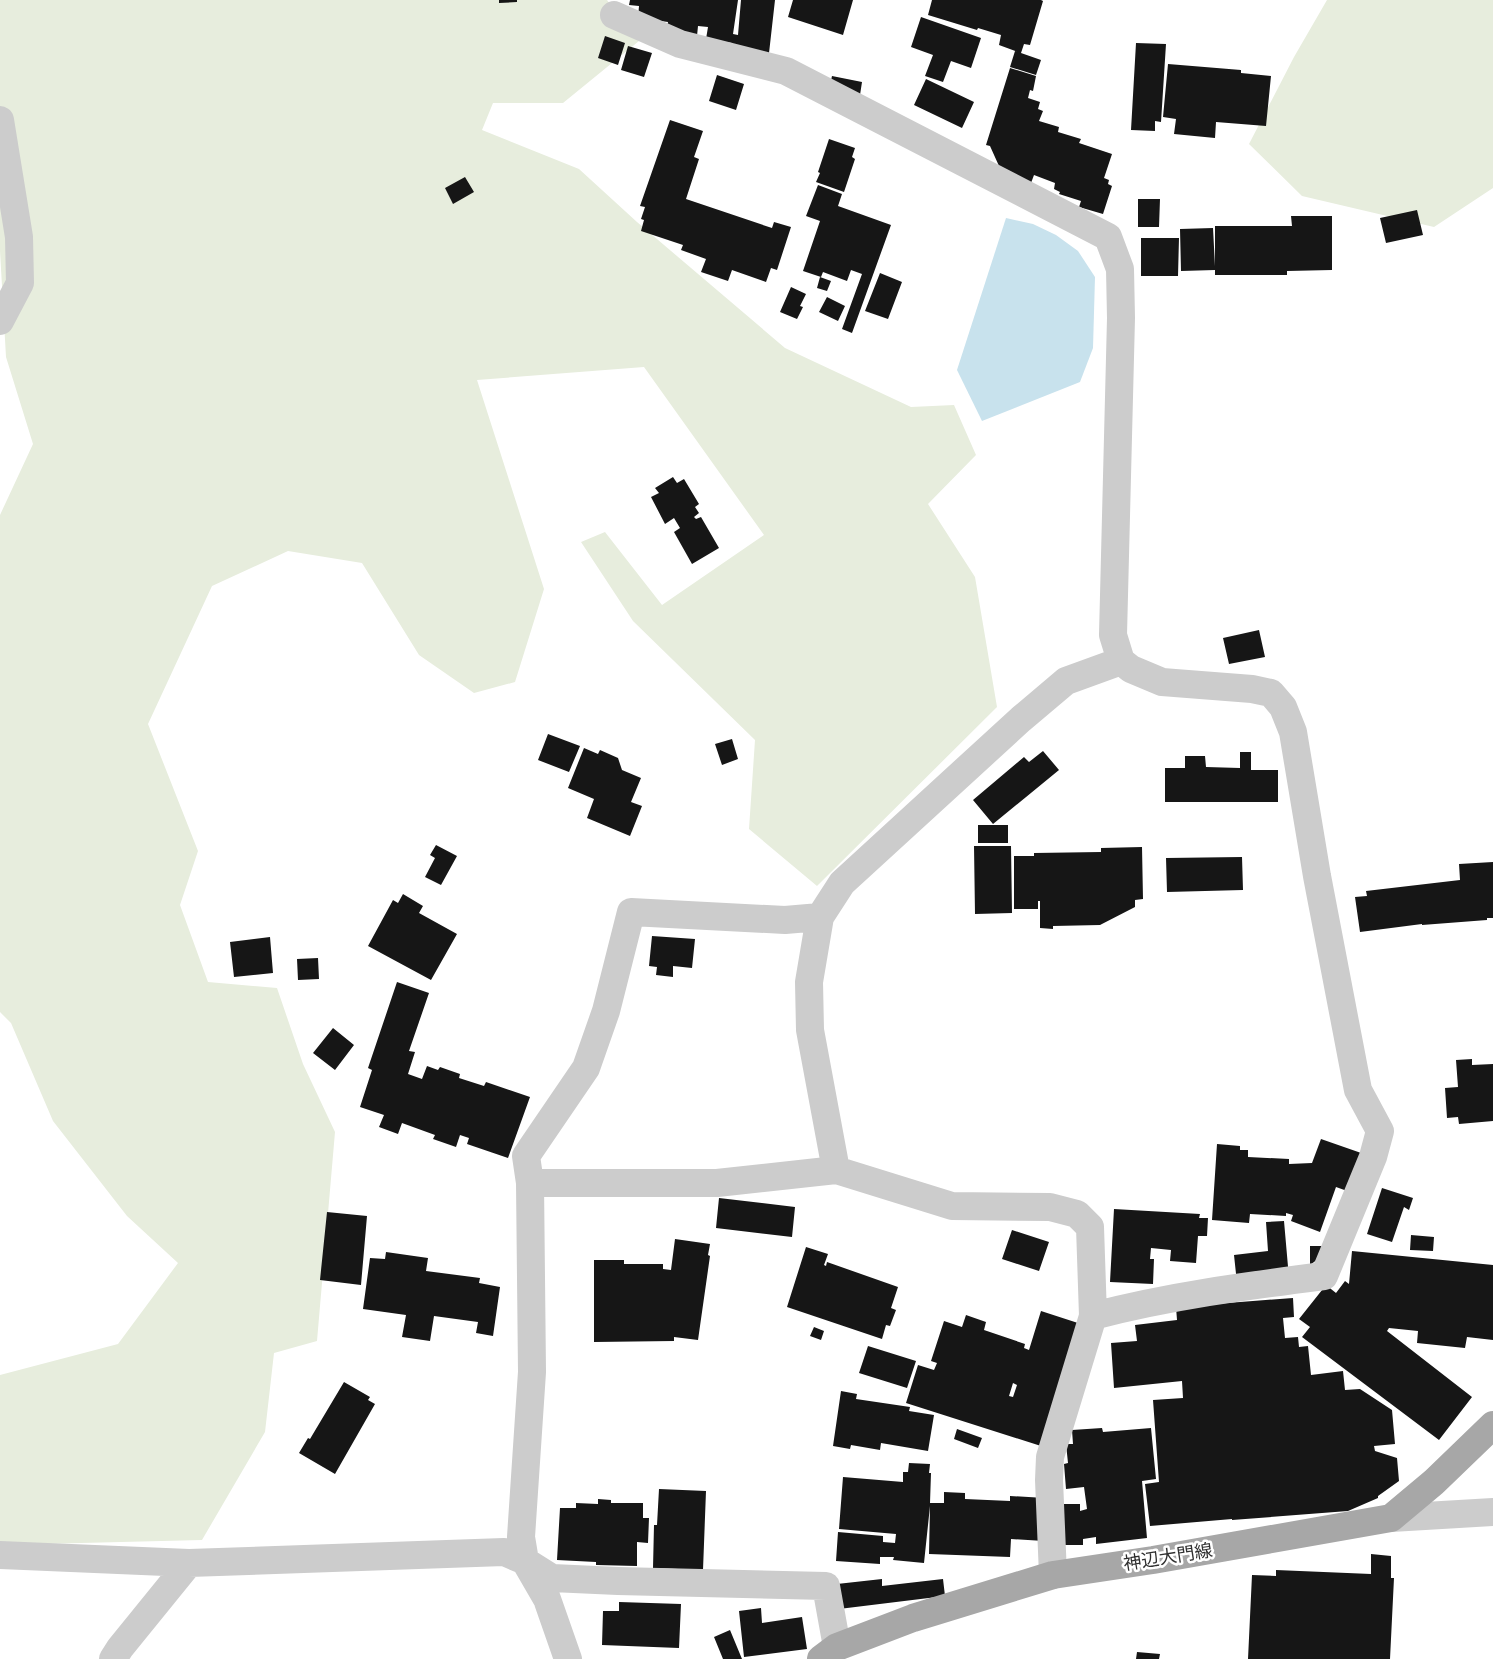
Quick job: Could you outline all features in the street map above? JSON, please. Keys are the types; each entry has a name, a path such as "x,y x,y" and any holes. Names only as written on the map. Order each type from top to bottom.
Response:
{"main road":[{"name":"神辺大門線","path":"829,1653 913,1618 1053,1575 1154,1560 1391,1518 1434,1482 1493,1425"}],"street":[{"path":"614,15 680,44 786,71 1108,237 1120,269 1121,318 1113,635 1121,661 1131,668 1162,682 1252,688 1271,693 1283,707 1293,732 1317,876 1358,1090 1380,1131 1373,1157 1324,1276 1193,1294 1137,1304 1093,1316"},
{"path":"0,120 19,237 20,283 0,321"},
{"path":"836,1170 810,1030 809,982 820,918 842,883 1021,719 1066,681 1121,661"},
{"path":"568,1659 547,1599 525,1561 521,1537 532,1372 530,1183 526,1156 586,1068 606,1011 631,912 785,920 820,918"},
{"path":"530,1183 717,1183 836,1170 952,1206 1050,1207 1077,1214 1090,1227 1093,1316 1050,1457 1049,1480 1053,1575"},
{"path":"1391,1518 1493,1512"},
{"path":"0,1555 189,1563 504,1552 525,1561 552,1578 826,1586 829,1653"},
{"path":"113,1659 189,1563"}],"green space":[{"path":"0,0 607,0 639,41 563,103 493,103 482,130 579,169 637,222 785,348 911,407 954,405 976,455 928,504 975,577 997,707 817,886 749,829 755,740 633,621 581,542 605,532 662,605 764,535 644,367 477,380 544,589 515,682 474,693 419,655 362,563 288,551 212,586 148,724 198,851 180,905 208,982 277,988 303,1064 335,1132 317,1341 274,1353 265,1432 202,1540 0,1545 0,1375 118,1344 178,1263 127,1216 53,1121 11,1023 0,1012 0,515 33,444 6,357 0,251"},
{"path":"1327,0 1493,0 1493,188 1434,227 1302,196 1249,144 1294,57"}],"water":[{"path":"1006,218 1033,224 1056,235 1078,251 1095,277 1093,348 1080,382 982,421 957,370"}],"building":[{"path":"499,0 517,0 517,2 499,3"},
{"path":"630,0 738,0 733,34 738,35 741,0 775,0 768,62 731,49 732,43 706,39 708,27 698,26 697,36 667,27 668,22 638,18 639,6 629,5"},
{"path":"793,0 853,0 843,35 788,17"},
{"path":"932,0 1043,1 1030,45 1024,44 1021,53 999,45 1001,35 978,28 977,30 928,15"},
{"path":"921,17 981,38 971,68 951,61 943,82 925,76 933,55 911,47"},
{"path":"605,36 625,43 618,65 598,58"},
{"path":"1136,43 1166,44 1161,122 1155,121 1155,131 1131,130"},
{"path":"628,46 652,53 644,77 621,70"},
{"path":"1015,51 1041,60 1036,75 1010,67"},
{"path":"1168,64 1241,70 1241,73 1271,76 1266,126 1216,122 1215,138 1174,134 1176,119 1163,117"},
{"path":"1010,68 1036,76 1033,91 1030,90 1028,98 1040,102 1038,109 1043,111 1039,121 1059,127 1058,132 1081,139 1079,143 1112,154 1104,178 1109,180 1108,184 1112,186 1103,214 1079,207 1081,201 1059,194 1060,192 1054,189 1055,183 1034,175 1031,183 999,166 990,146 986,145"},
{"path":"717,75 744,84 736,110 709,101"},
{"path":"832,76 862,82 860,95 829,89"},
{"path":"926,79 974,102 962,128 914,105"},
{"path":"670,120 703,131 694,157 699,159 686,199 772,228 774,222 791,227 777,270 771,268 766,282 732,270 728,281 701,272 706,259 681,250 683,245 641,231 644,220 641,219 645,207 640,206"},
{"path":"829,139 855,148 852,157 855,159 844,192 816,182"},
{"path":"465,177 474,192 453,204 445,188"},
{"path":"818,185 842,194 838,206 891,225 852,333 842,329 862,274 851,270 847,281 823,272 821,277 803,271 820,221 806,216"},
{"path":"1138,199 1160,199 1159,227 1138,227"},
{"path":"1417,210 1423,235 1386,243 1380,218"},
{"path":"1291,216 1332,216 1332,270 1287,271 1287,275 1215,275 1215,270 1181,271 1180,229 1213,228 1215,266 1215,226 1292,226"},
{"path":"1141,238 1179,238 1178,276 1141,276"},
{"path":"880,273 902,282 888,319 865,311"},
{"path":"820,277 831,281 827,291 817,288"},
{"path":"791,287 806,294 800,306 803,307 797,319 780,312"},
{"path":"827,297 845,306 838,321 819,312"},
{"path":"673,477 677,483 684,479 699,504 695,507 699,513 694,517 696,519 701,517 719,548 692,564 674,532 680,528 674,518 665,524 651,497 659,493 655,488"},
{"path":"1259,630 1265,657 1229,664 1223,638"},
{"path":"548,734 580,746 569,772 538,760"},
{"path":"732,739 738,759 722,765 715,744"},
{"path":"584,748 598,754 600,750 618,758 622,770 641,778 631,802 642,806 630,836 587,818 594,799 568,788"},
{"path":"1043,751 1059,770 993,824 973,800 1024,757 1029,762"},
{"path":"1240,752 1251,752 1251,770 1278,770 1278,802 1165,802 1165,768 1185,768 1185,756 1205,756 1206,767 1240,768"},
{"path":"978,825 1008,825 1008,843 978,843"},
{"path":"436,845 457,856 441,885 425,877 435,858 430,855"},
{"path":"974,846 1011,846 1012,913 975,914"},
{"path":"1142,847 1143,899 1135,900 1135,907 1100,925 1053,926 1053,929 1040,928 1040,901 1038,901 1038,909 1014,909 1014,856 1034,856 1034,853 1101,852 1101,848"},
{"path":"1242,857 1243,890 1167,892 1166,858"},
{"path":"1493,862 1493,918 1360,932 1355,897 1367,896 1366,891 1460,880 1459,864"},
{"path":"403,894 423,906 419,913 457,934 431,980 368,946 393,900 398,903"},
{"path":"652,936 695,939 692,968 673,966 673,977 656,975 657,967 649,966"},
{"path":"270,937 273,973 234,977 230,942"},
{"path":"318,958 319,979 298,980 297,959"},
{"path":"397,982 429,993 409,1051 415,1052 408,1074 422,1079 427,1066 438,1070 440,1067 460,1074 459,1078 484,1086 486,1082 530,1097 508,1158 467,1144 469,1138 460,1135 456,1147 433,1139 435,1135 402,1123 398,1134 379,1127 384,1115 360,1107 372,1070 368,1068"},
{"path":"333,1028 354,1045 335,1070 313,1053"},
{"path":"1472,1059 1472,1065 1493,1064 1493,1121 1459,1124 1458,1117 1447,1118 1445,1088 1458,1087 1456,1060"},
{"path":"1321,1139 1364,1154 1350,1192 1336,1187 1320,1232 1291,1221 1293,1215 1286,1213 1286,1216 1250,1214 1249,1223 1212,1220 1217,1144 1240,1146 1240,1150 1248,1150 1248,1157 1289,1159 1289,1164 1312,1163"},
{"path":"1382,1188 1413,1198 1409,1210 1404,1207 1392,1242 1367,1234"},
{"path":"719,1198 795,1207 792,1237 716,1228"},
{"path":"1114,1209 1200,1214 1199,1218 1208,1218 1207,1236 1198,1236 1196,1263 1170,1261 1171,1250 1151,1248 1150,1259 1154,1259 1153,1284 1110,1282"},
{"path":"327,1212 367,1216 361,1285 320,1280"},
{"path":"1284,1221 1289,1278 1237,1283 1234,1255 1268,1251 1266,1222"},
{"path":"1012,1230 1049,1242 1039,1271 1002,1259"},
{"path":"1411,1235 1434,1237 1433,1251 1410,1250"},
{"path":"675,1239 710,1244 698,1340 674,1337 674,1341 594,1342 594,1260 624,1260 624,1264 663,1264 663,1269 671,1270"},
{"path":"1310,1246 1325,1246 1318,1259 1310,1265"},
{"path":"806,1247 828,1254 824,1265 826,1266 827,1262 898,1287 891,1308 896,1310 890,1326 886,1325 882,1339 787,1307"},
{"path":"1352,1251 1493,1265 1493,1340 1467,1337 1465,1348 1417,1343 1418,1331 1389,1328 1387,1331 1472,1397 1439,1440 1302,1337 1310,1327 1299,1319 1326,1285 1336,1293 1345,1281 1349,1284"},
{"path":"386,1252 428,1258 426,1271 480,1278 479,1283 500,1287 493,1336 476,1333 478,1322 434,1316 430,1341 402,1337 406,1315 363,1309 370,1258 385,1259"},
{"path":"1293,1298 1294,1317 1283,1318 1285,1338 1298,1337 1299,1347 1308,1346 1311,1375 1343,1371 1345,1390 1360,1389 1392,1410 1395,1444 1374,1446 1375,1451 1397,1458 1399,1481 1378,1496 1378,1498 1348,1511 1150,1526 1145,1484 1159,1482 1153,1400 1183,1398 1182,1381 1114,1388 1111,1343 1137,1341 1135,1325 1177,1320 1176,1307"},
{"path":"1041,1311 1081,1324 1041,1446 906,1403 918,1365 934,1370 937,1363 931,1361 944,1321 962,1327 966,1315 986,1322 984,1330 1025,1344 1024,1348 1029,1350","holes":["1013,1383 1017,1385 1013,1397 1009,1396"]},
{"path":"814,1327 824,1331 821,1340 810,1336"},
{"path":"868,1346 916,1361 907,1388 859,1373"},
{"path":"344,1382 370,1397 368,1400 375,1404 335,1474 299,1453 308,1438 310,1439"},
{"path":"841,1391 857,1394 856,1399 910,1407 909,1411 934,1415 928,1451 881,1443 880,1450 851,1445 850,1449 833,1446"},
{"path":"1102,1428 1103,1432 1151,1428 1156,1479 1142,1481 1147,1538 1096,1544 1096,1537 1083,1539 1083,1545 1063,1545 1062,1504 1080,1504 1080,1511 1087,1509 1084,1487 1066,1489 1064,1464 1068,1463 1066,1444 1073,1444 1072,1430"},
{"path":"957,1429 982,1438 978,1448 954,1439"},
{"path":"909,1463 930,1464 930,1503 944,1503 944,1492 965,1493 965,1499 1010,1501 1010,1496 1045,1498 1044,1541 1011,1539 1010,1557 929,1554 930,1506 924,1563 893,1560 894,1557 880,1557 880,1564 836,1561 838,1532 883,1536 883,1542 895,1543 896,1534 839,1529 843,1477 903,1482 903,1472 908,1472"},
{"path":"659,1489 706,1491 703,1570 653,1568 654,1525 657,1525"},
{"path":"598,1499 611,1500 611,1503 643,1503 643,1518 649,1518 648,1543 637,1542 637,1566 596,1565 596,1562 557,1560 560,1508 576,1508 576,1503 598,1504"},
{"path":"1371,1554 1391,1556 1391,1578 1394,1578 1390,1659 1248,1659 1252,1575 1276,1576 1276,1570 1371,1574"},
{"path":"882,1579 882,1586 943,1579 945,1596 839,1609 837,1584"},
{"path":"619,1602 681,1604 679,1648 602,1645 603,1611 619,1611"},
{"path":"761,1608 762,1623 802,1617 807,1649 744,1657 739,1611"},
{"path":"730,1630 742,1659 723,1659 714,1637"},
{"path":"1137,1652 1160,1654 1159,1659 1136,1659"}]}
